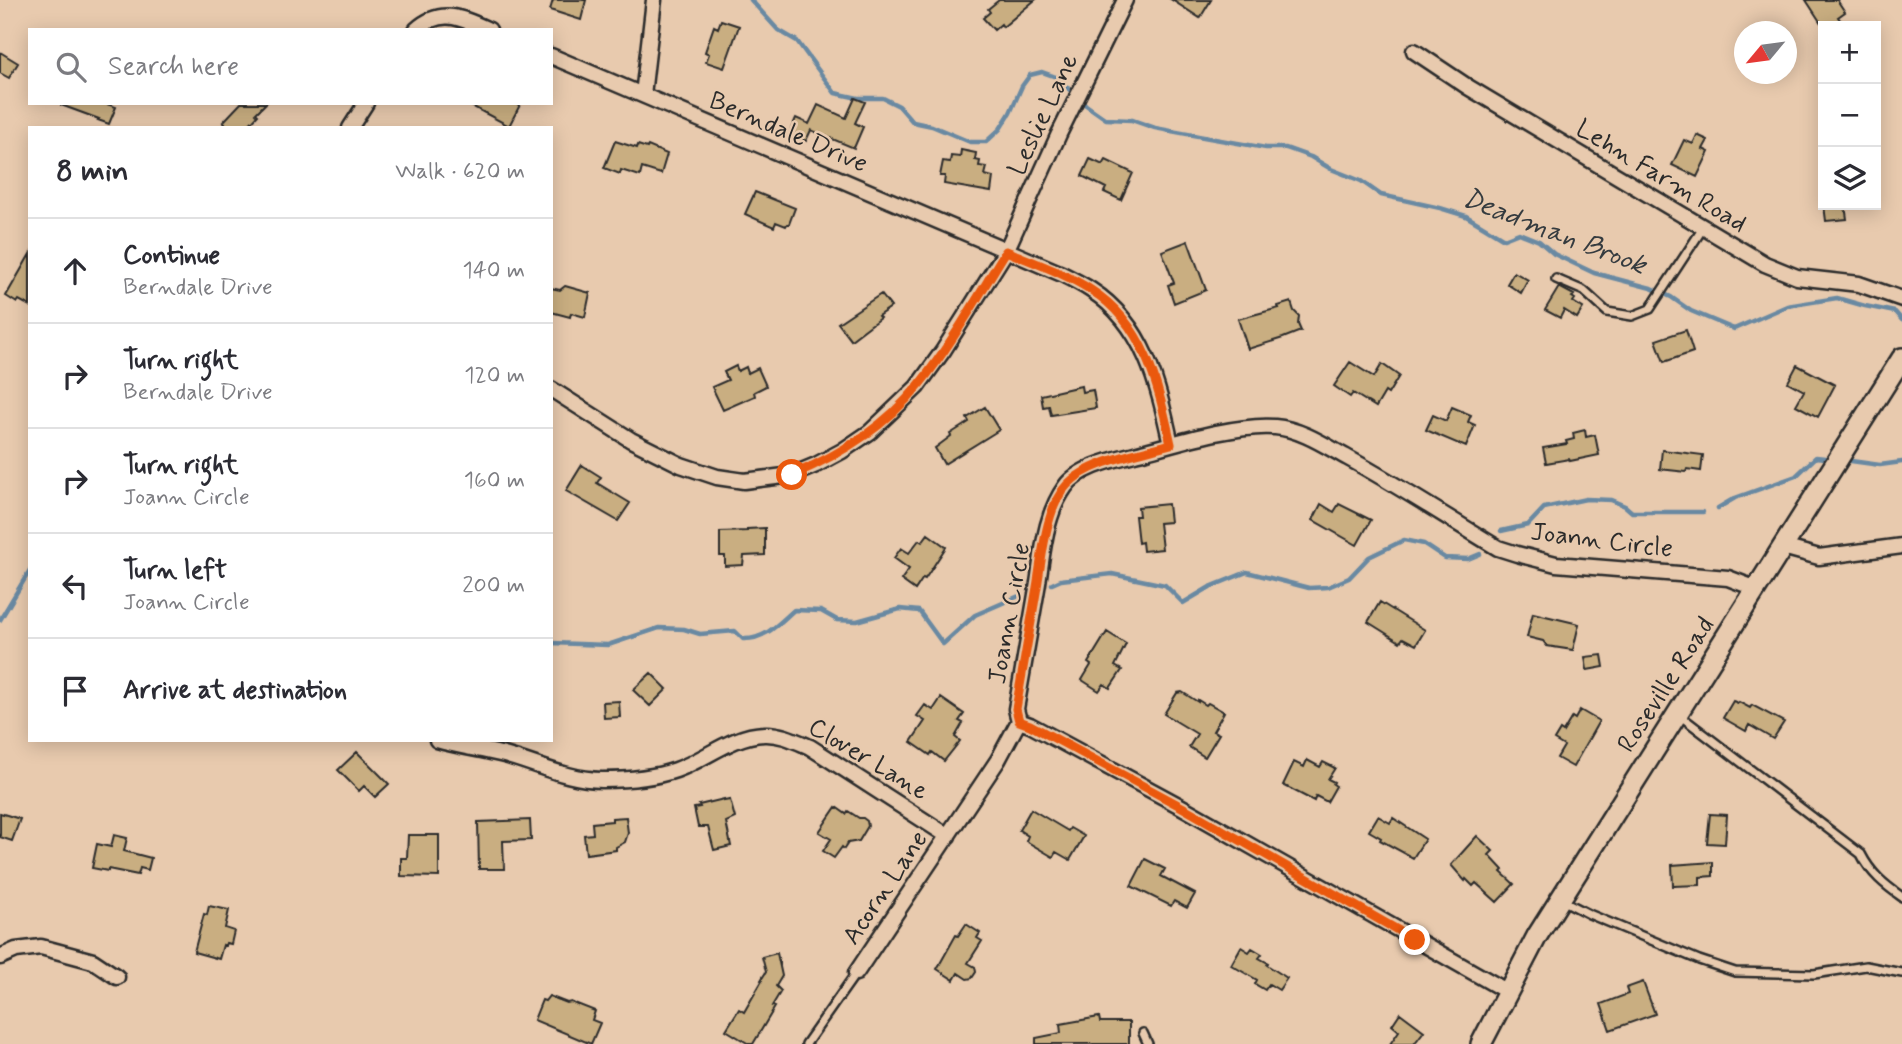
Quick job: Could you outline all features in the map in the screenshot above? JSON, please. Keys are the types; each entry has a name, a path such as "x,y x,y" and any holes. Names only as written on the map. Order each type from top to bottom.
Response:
{"street":[{"path":"643,95 654,0"},
{"name":"Leslie Lane","path":"1006,251 1125,0"},
{"path":"418,28 427,20 442,15 457,17 484,28"},
{"name":"Lehn Farm Road","path":"1414,51 1468,87 1765,264 1797,277 1859,284 1902,299"},
{"name":"Berndale Drive","path":"553,57 1062,274 1092,290 1113,307 1131,327 1146,352 1155,377 1171,444"},
{"path":"351,126 365,105"},
{"path":"553,389 631,440 681,465 717,477 744,481 792,475 842,451 870,432 917,387 1006,251"},
{"name":"Roseville Road","path":"1481,1044 1536,936 1902,358"},
{"name":"Joann Circle","path":"1508,992 1182,807 1019,721 1016,709 1042,552 1056,502 1066,485 1090,468 1171,444 1259,426 1279,427 1325,445 1498,548 1556,564 1728,578 1757,589"},
{"path":"1783,547 1819,557 1902,546"},
{"name":"Acorn Lane","path":"856,973 998,760 1019,721"},
{"name":"Clover Lane","path":"444,742 500,754 572,777 601,780 662,774 740,739 765,734 789,738 810,747 948,836"},
{"path":"0,957 16,950 41,947 93,961 117,977"}],"lane":[{"path":"1556,279 1584,291 1607,312 1632,316 1650,309 1703,228"},
{"path":"1678,713 1861,855 1878,880 1902,897"},
{"path":"1560,899 1699,961 1735,972 1814,974 1866,966 1902,972"},
{"path":"806,1044 856,973"},
{"path":"1143,1032 1148,1044"}],"building":[{"path":"553,0 586,0 581,20 550,10"},
{"path":"999,0 1035,0 1003,27 1001,24 994,30 983,18 990,12 988,9"},
{"path":"1172,0 1211,0 1200,18"},
{"path":"1806,0 1837,0 1845,12 1838,17 1841,21 1820,21"},
{"path":"721,20 739,26 724,68 706,62 709,54 705,52 714,26 718,28"},
{"path":"0,52 18,63 9,78 0,73"},
{"path":"855,98 865,102 855,123 863,127 854,148 811,130 806,141 789,134 796,118 809,124 818,105 846,118"},
{"path":"61,105 116,107 109,124"},
{"path":"239,105 264,105 248,126 227,126 223,122"},
{"path":"470,105 520,105 509,126"},
{"path":"1697,135 1708,140 1703,149 1709,152 1697,177 1672,165 1684,140 1693,144"},
{"path":"615,141 637,148 638,145 648,146 667,154 661,174 642,168 640,176 621,170 620,174 604,168"},
{"path":"961,150 976,153 975,160 980,161 979,166 987,167 985,175 993,177 991,192 944,184 945,176 940,176 943,161 950,162 951,156 960,157"},
{"path":"1090,159 1103,165 1106,160 1133,173 1121,200 1104,192 1106,188 1082,176"},
{"path":"755,192 795,208 789,224 786,226 776,222 774,227 745,214"},
{"path":"1825,210 1846,210 1847,219 1826,221"},
{"path":"1188,241 1206,290 1174,303 1168,285 1174,283 1162,251"},
{"path":"28,258 28,305 19,300 17,303 6,296"},
{"path":"1514,272 1528,280 1521,293 1507,284"},
{"path":"565,286 590,293 585,317 553,313 553,288 560,290"},
{"path":"1559,287 1574,295 1573,302 1583,308 1577,318 1564,310 1560,318 1545,310"},
{"path":"881,294 891,307 851,340 838,323"},
{"path":"1291,302 1299,316 1301,331 1248,349 1238,319"},
{"path":"1686,330 1693,352 1664,362 1656,340"},
{"path":"1350,362 1374,377 1382,364 1399,376 1376,407 1353,393 1350,397 1334,386"},
{"path":"1797,365 1835,385 1818,417 1796,405 1804,391 1788,382"},
{"path":"736,366 738,371 746,367 748,373 758,368 766,386 754,392 755,396 723,410 712,387 728,380 724,372"},
{"path":"1081,386 1082,392 1093,390 1096,408 1051,415 1049,406 1043,407 1041,395"},
{"path":"985,407 999,430 944,464 935,448 969,422 967,418"},
{"path":"1452,407 1471,415 1468,422 1475,425 1466,447 1426,430 1433,415 1446,421"},
{"path":"1585,430 1586,437 1595,435 1599,455 1546,463 1543,448 1567,444 1566,441 1574,439 1573,433"},
{"path":"1662,450 1703,455 1701,471 1660,469"},
{"path":"582,465 601,477 597,483 630,503 618,521 566,491"},
{"path":"1168,504 1170,522 1159,523 1162,549 1143,551 1142,542 1138,543 1135,516 1139,516 1138,507"},
{"path":"1321,504 1334,512 1339,504 1371,520 1357,545 1313,520"},
{"path":"765,528 765,555 744,556 743,565 725,566 725,556 720,556 720,532"},
{"path":"928,534 946,547 915,590 901,580 909,569 894,558 901,548 909,553 919,540 922,542"},
{"path":"1380,602 1425,630 1416,645 1403,638 1400,642 1368,622"},
{"path":"1533,613 1579,624 1573,650 1547,646 1543,641 1527,637"},
{"path":"1107,632 1126,644 1115,666 1122,670 1110,688 1104,684 1099,691 1082,680 1091,665 1088,663"},
{"path":"1602,655 1604,667 1587,670 1585,657"},
{"path":"651,673 667,689 650,706 633,690"},
{"path":"1182,692 1198,702 1206,705 1208,703 1224,712 1213,731 1219,734 1205,757 1189,747 1197,734 1164,714 1177,693"},
{"path":"941,698 964,714 959,721 963,723 955,737 960,741 944,761 911,742 925,721 917,716 925,705 933,710"},
{"path":"619,701 620,717 604,718 603,702"},
{"path":"1733,701 1750,708 1752,705 1784,722 1773,739 1749,725 1746,731 1723,718"},
{"path":"1580,710 1599,721 1573,767 1557,758 1564,746 1554,740 1560,730 1563,732 1572,717 1575,719"},
{"path":"357,752 389,784 375,797 364,786 359,791 338,770"},
{"path":"1307,760 1320,767 1323,762 1335,768 1328,779 1336,786 1327,802 1316,796 1314,801 1283,785 1294,762 1304,767"},
{"path":"724,799 730,800 735,818 726,822 731,846 714,850 708,827 698,827 694,808"},
{"path":"836,807 846,814 848,811 863,818 868,826 859,841 848,843 844,849 842,847 834,858 823,851 831,839 819,832"},
{"path":"1031,809 1068,831 1070,828 1084,836 1070,860 1056,852 1053,857 1026,841 1028,836 1019,830"},
{"path":"0,813 20,819 12,841 0,837"},
{"path":"1710,814 1727,815 1725,844 1707,843"},
{"path":"1378,816 1390,823 1393,818 1425,839 1413,858 1369,831"},
{"path":"626,817 628,833 625,842 616,847 616,850 586,854 584,835 593,834 592,823"},
{"path":"530,820 531,840 503,841 504,869 479,869 478,822"},
{"path":"114,835 127,838 124,851 151,858 148,870 140,868 138,875 92,868 97,844 111,847"},
{"path":"408,835 439,835 439,877 401,876 401,858 407,858"},
{"path":"1477,836 1493,851 1489,855 1514,884 1497,902 1476,883 1473,886 1466,879 1465,881 1451,865"},
{"path":"1145,859 1165,869 1161,876 1195,894 1187,908 1174,901 1171,906 1131,886"},
{"path":"1713,862 1713,876 1700,877 1700,885 1673,886 1672,865"},
{"path":"209,906 229,910 225,928 234,931 231,944 223,945 219,959 194,952 204,914 207,915"},
{"path":"966,924 980,933 977,938 982,941 968,963 975,967 976,972 972,978 967,979 958,973 954,980 937,969 956,935 958,936"},
{"path":"1241,947 1249,952 1252,948 1262,954 1259,958 1287,978 1279,990 1269,984 1265,990 1255,984 1257,980 1231,965"},
{"path":"777,953 782,976 776,986 781,991 772,1006 775,1007 753,1044 749,1044 726,1030 739,1009 744,1012 762,981 766,972 762,957"},
{"path":"1643,982 1655,1014 1610,1030 1601,1004 1628,994 1626,988"},
{"path":"549,996 595,1011 592,1020 600,1023 591,1044 534,1020 542,1000 545,1001"},
{"path":"1400,1013 1424,1031 1414,1044 1390,1044 1399,1031 1392,1025"},
{"path":"1099,1017 1100,1022 1129,1022 1129,1044 1036,1044 1036,1038 1061,1033 1060,1024"}],"waterway":[{"name":"Deadman Brook","path":"751,0 778,30 797,41 835,93 858,98 883,98 899,106 913,122 932,126 970,142 986,142 1000,129 1030,75 1042,72 1056,77 1086,105 1106,119 1132,120 1155,128 1266,148 1286,148 1361,181 1381,195 1466,216 1504,239 1519,233 1539,241 1554,254 1594,273 1651,288 1671,297 1691,311 1734,329 1787,306 1837,298 1895,312 1902,320"},
{"path":"1718,508 1735,498 1796,476 1816,457 1825,458"},
{"path":"1851,461 1880,465 1902,462"},
{"path":"1501,531 1528,525 1544,508 1586,499 1611,500 1632,512 1703,512"},
{"path":"1052,584 1061,580 1112,574 1165,585 1183,603 1210,587 1247,572 1309,588 1328,587 1349,578 1369,557 1404,540 1424,544 1445,558 1468,559 1480,554"},
{"path":"0,620 28,573"},
{"path":"553,643 608,645 659,628 684,629 700,634 735,631 743,639 751,639 771,630 794,610 821,611 837,620 857,621 900,609 919,611 943,644 975,615 1019,596"}],"route":[{"path":"792,475 842,451 870,432 917,387 1006,251 1062,274 1092,290 1113,307 1131,327 1146,352 1155,377 1171,444 1090,468 1066,485 1056,502 1042,552 1026,645 1016,709 1019,721 1182,807 1415,940"}]}
